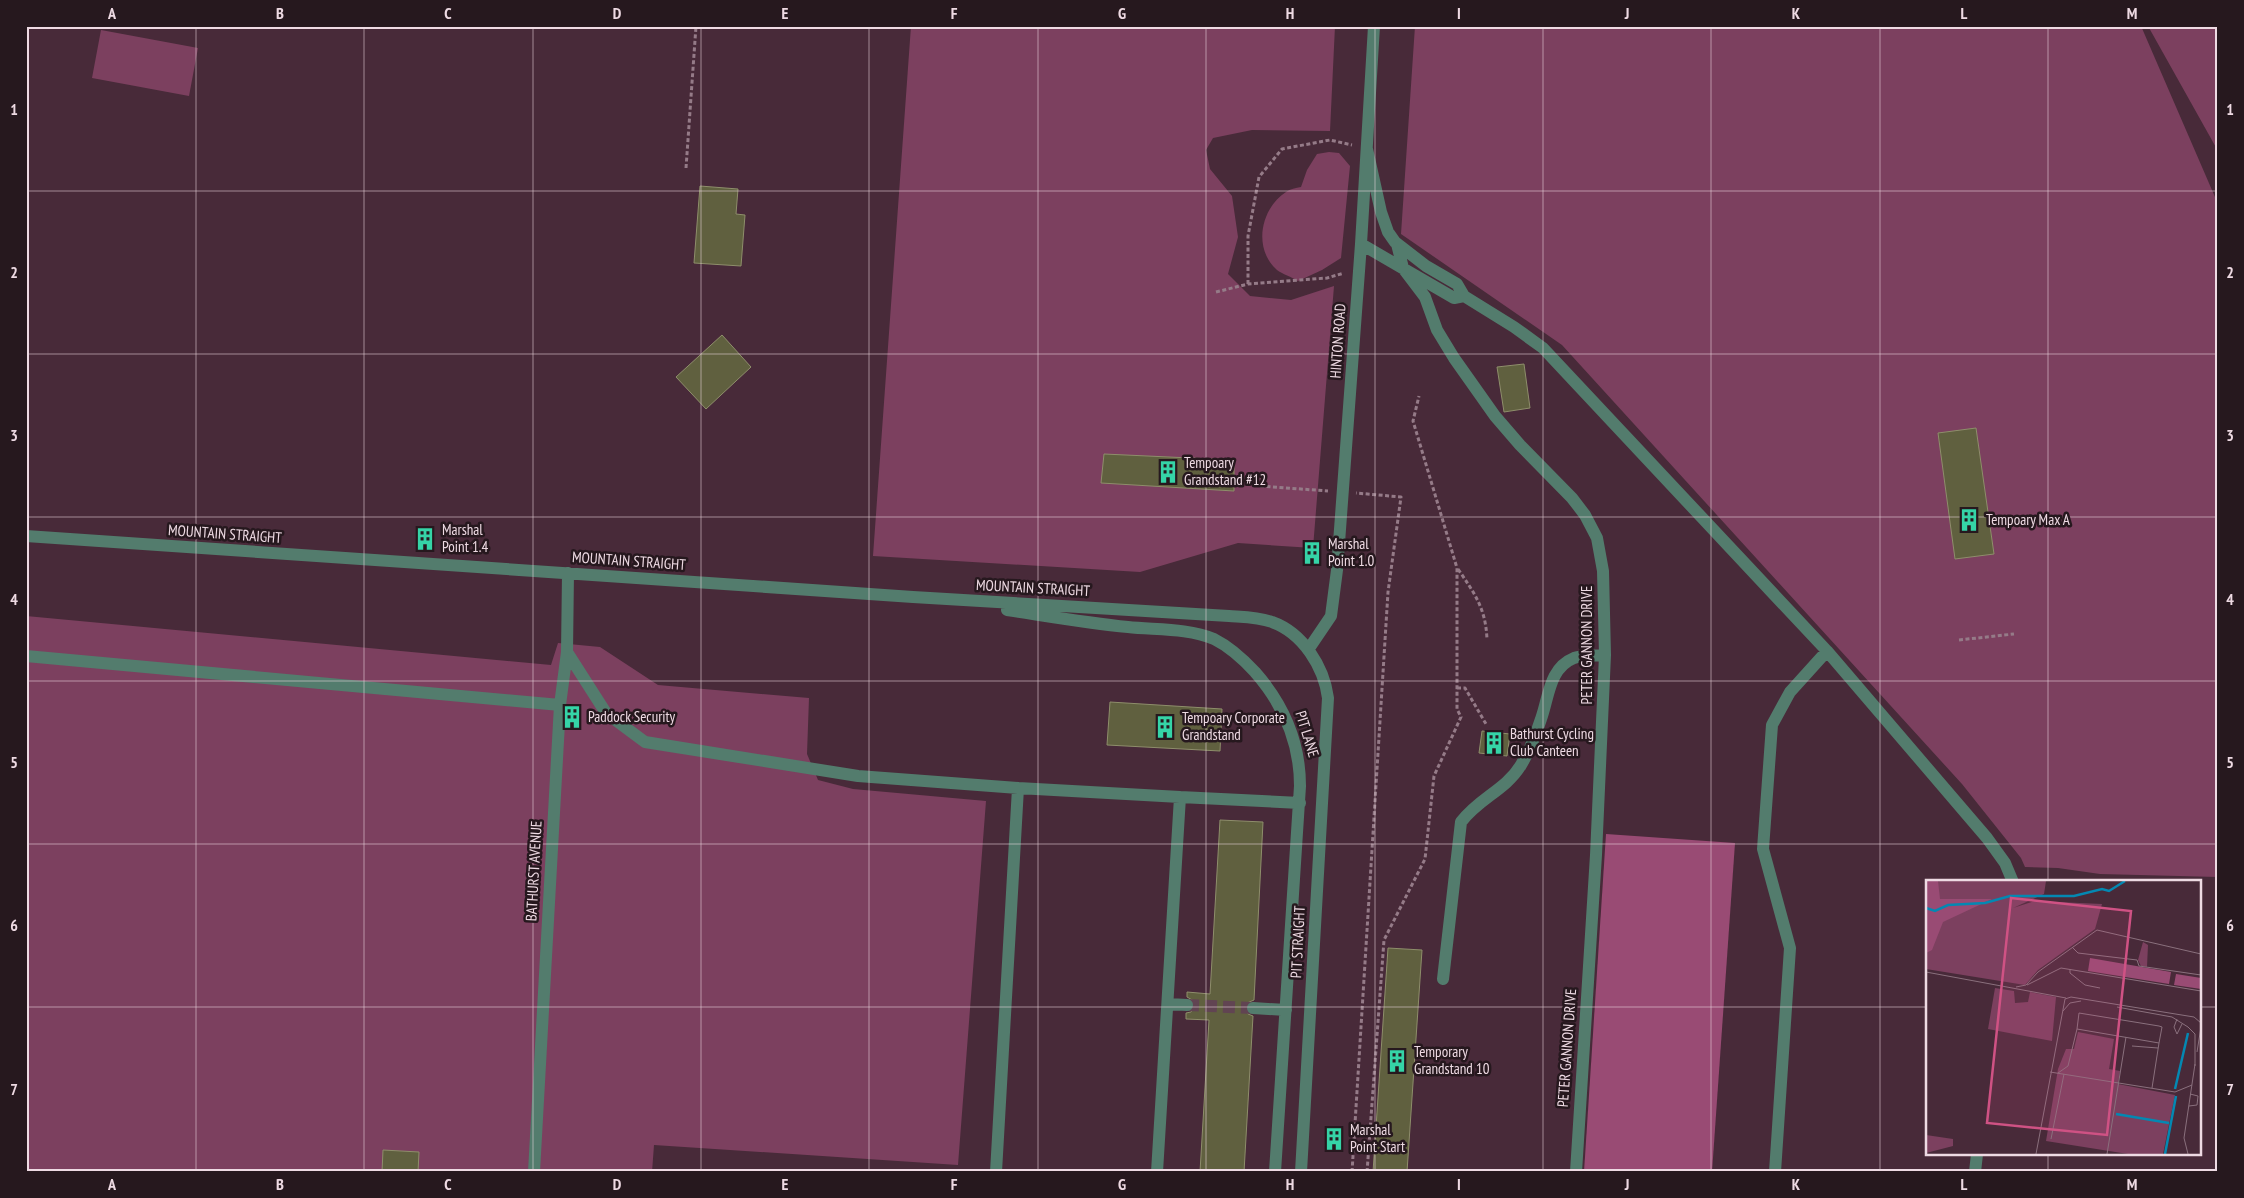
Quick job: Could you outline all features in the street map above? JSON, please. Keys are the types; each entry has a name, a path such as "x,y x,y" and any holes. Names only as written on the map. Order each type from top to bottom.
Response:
{"street":[{"name":"HINTON ROAD","path":"1308,650 1331,616 1337,570 1360,270 1374,26"},
{"path":"1367,149 1381,212 1388,232 1397,244 1426,266 1457,284 1464,296 1514,327 1543,348 1827,651 1986,838 2005,864 2012,880"},
{"path":"1361,244 1454,298 1464,296"},
{"name":"PETER GANNON DRIVE","path":"1397,244 1403,268 1426,297 1436,330 1454,358 1489,408 1520,446 1572,498 1586,515 1597,538 1603,571 1605,655 1596,855 1576,1172"},
{"name":"MOUNTAIN STRAIGHT","path":"26,536 913,597 1229,616 1271,622 1291,634 1308,650"},
{"name":"BATHURST AVENUE","path":"534,1172 560,705 567,652 568,573"},
{"name":"PIT LANE","path":"913,597 1127,627 1202,635 1219,642 1247,663 1280,706 1288,722 1298,753 1300,803 1275,1172"},
{"name":"PIT STRAIGHT","path":"1301,1172 1328,698 1325,682 1318,665 1308,650"},
{"path":"1774,1172 1790,948 1763,849 1772,725 1790,692 1827,651"},
{"path":"567,652 606,713 645,742 858,776 1018,788 1300,803"},
{"path":"1443,979 1461,822 1472,808 1505,785 1522,764 1541,720 1551,682 1560,668 1575,658 1605,655"},
{"path":"26,656 560,705"},
{"path":"996,1172 1018,788"},
{"path":"1158,1172 1180,797"},
{"path":"1168,1004 1187,1005"},
{"path":"1253,1008 1286,1010"},
{"path":"1975,1172 1977,1156"}],"path":[{"path":"686,168 696,26"},
{"path":"1248,284 1248,236 1259,177 1282,149 1330,140 1367,149"},
{"path":"1216,292 1248,284 1327,278 1360,270"},
{"path":"1367,1172 1384,940 1425,858 1434,776 1461,717 1458,709 1457,688 1457,568 1413,421 1418,396"},
{"path":"1260,486 1296,488"},
{"path":"1352,1172 1388,592 1401,497 1375,495"},
{"path":"1457,568 1473,591 1486,620 1487,640"},
{"path":"1958,640 2014,634"},
{"path":"1457,688 1465,688 1486,724"}],"shaded area":[{"path":"911,26 1335,26 1330,131 1252,130 1213,138 1206,150 1210,169 1232,196 1238,237 1228,274 1250,296 1291,300 1334,286 1313,548 1238,543 1140,572 873,556"},
{"path":"1415,26 2141,26 2218,204 2218,877 2100,874 2058,868 2025,867 2021,858 1962,784 1562,345 1401,234"},
{"path":"2148,26 2218,26 2218,151"},
{"path":"101,30 198,48 189,96 92,78"},
{"path":"1339,153 1350,166 1341,258 1322,270 1298,281 1277,270 1269,261 1262,241 1265,219 1277,199 1288,191 1301,187 1307,170 1317,154"},
{"path":"26,616 551,665 558,643 600,647 658,685 809,698 807,754 818,780 853,789 986,801 958,1165 654,1145 652,1172 26,1172"},
{"path":"1606,834 1735,843 1712,1172 1584,1172"}],"building":[{"path":"700,186 738,189 736,214 745,215 741,266 694,263"},
{"path":"722,335 751,367 706,409 676,377"},
{"path":"1524,364 1530,408 1504,412 1497,367"},
{"path":"1976,428 1994,554 1955,559 1938,433"},
{"name":"Tempoary Grandstand #12","path":"1104,454 1234,460 1234,491 1101,483"},
{"name":"Tempoary Corporate Grandstand","path":"1110,702 1222,709 1220,751 1107,745"},
{"name":"Bathurst Cycling Club Canteen","path":"1482,731 1510,734 1507,756 1479,753"},
{"path":"1220,820 1263,822 1254,1000 1247,1003 1245,1008 1248,1014 1253,1016 1244,1172 1200,1172 1209,1020 1186,1019 1186,1013 1191,1012 1195,1006 1194,1001 1187,997 1187,992 1210,994"},
{"name":"Temporary Grandstand 10","path":"1388,948 1422,950 1407,1172 1373,1172"},
{"path":"383,1150 419,1152 418,1172 382,1172"}],"tunnel":[{"path":"1187,1005 1253,1008"}],"place":[{"name":"Tempoary Grandstand #12","path":"1168,472"},
{"name":"Tempoary Max A","path":"1969,520"},
{"name":"Marshal Point 1.4","path":"425,539"},
{"name":"Marshal Point 1.0","path":"1312,553"},
{"name":"Paddock Security","path":"572,717"},
{"name":"Tempoary Corporate Grandstand","path":"1165,727"},
{"name":"Bathurst Cycling Club Canteen","path":"1494,743"},
{"name":"Temporary Grandstand 10","path":"1397,1061"},
{"name":"Marshal Point Start","path":"1334,1139"}]}
